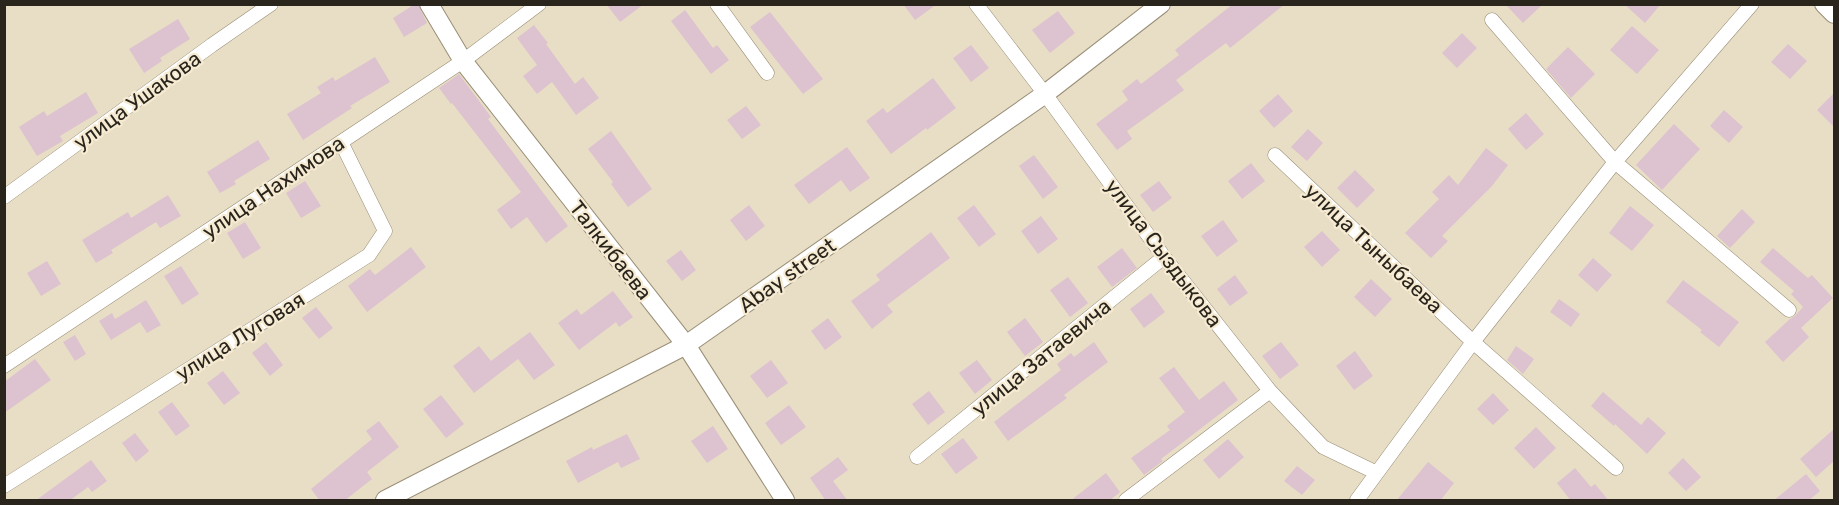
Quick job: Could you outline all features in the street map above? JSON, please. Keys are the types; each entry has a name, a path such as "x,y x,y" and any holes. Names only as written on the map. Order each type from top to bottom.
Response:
{"street":[{"name":"улица Ушакова","path":"4,197 271,4"},
{"name":"Талкибаева","path":"429,4 463,61 686,345 785,501"},
{"name":"улица Нахимова","path":"4,366 463,61 538,4"},
{"path":"717,4 767,74"},
{"name":"улица Сыздыкова","path":"976,4 1045,93 1164,257 1270,391 1323,447 1377,473"},
{"name":"Abay street","path":"385,501 686,345 1045,93 1161,4"},
{"path":"1357,501 1473,342 1615,162 1752,4"},
{"path":"1824,4 1834,14"},
{"path":"1492,20 1615,162 1789,310"},
{"name":"улица Луговая","path":"4,486 369,255 385,231 341,142"},
{"name":"улица Тыныбаева","path":"1275,155 1473,342 1616,468"},
{"name":"улица Затаевича","path":"917,457 1164,257"},
{"path":"1126,501 1270,391"}],"building":[{"path":"418,4 427,23 404,37 393,18"},
{"path":"606,4 644,4 620,22"},
{"path":"903,4 937,4 915,20"},
{"path":"1233,4 1285,4 1230,48 1226,43 1176,80 1184,90 1127,131 1132,139 1117,150 1096,124 1128,100 1122,91 1137,79 1141,84 1179,55 1175,50"},
{"path":"1505,4 1543,4 1523,23"},
{"path":"1624,4 1661,4 1645,23"},
{"path":"685,10 713,48 717,45 729,60 711,74 671,21"},
{"path":"1058,11 1075,33 1050,53 1032,30"},
{"path":"770,12 823,79 803,94 750,27"},
{"path":"178,19 190,39 160,58 162,61 144,73 129,49"},
{"path":"534,25 575,84 583,77 599,98 576,115 552,82 537,94 523,76 537,65 517,38"},
{"path":"1632,26 1659,50 1637,74 1610,50"},
{"path":"1462,33 1477,48 1457,68 1442,53"},
{"path":"1788,44 1807,61 1790,79 1771,62"},
{"path":"971,45 989,68 971,82 953,58"},
{"path":"1568,47 1595,74 1571,98 1546,69"},
{"path":"375,57 390,82 350,106 352,108 303,140 287,114 321,93 317,87 333,77 335,81"},
{"path":"459,74 491,117 488,119 568,226 546,243 527,217 511,229 497,210 521,192 439,88"},
{"path":"933,78 956,108 891,154 866,121 883,108 887,113"},
{"path":"86,92 98,113 60,136 63,141 37,156 19,127 44,111 47,116"},
{"path":"1834,93 1834,127 1817,110"},
{"path":"1278,94 1293,111 1274,128 1259,111"},
{"path":"746,106 761,125 742,139 727,120"},
{"path":"1724,110 1743,127 1729,143 1710,126"},
{"path":"1526,113 1544,134 1526,150 1508,129"},
{"path":"1674,124 1700,149 1662,190 1636,165"},
{"path":"1308,129 1323,143 1307,161 1291,147"},
{"path":"611,131 652,189 628,207 611,184 613,182 588,149"},
{"path":"258,140 270,159 234,181 236,184 220,193 207,172"},
{"path":"847,147 870,178 850,192 841,180 809,204 794,185"},
{"path":"1486,148 1508,165 1492,186 1442,236 1448,241 1431,258 1405,233 1439,199 1432,192 1449,175 1458,185"},
{"path":"1034,155 1058,187 1043,199 1019,166"},
{"path":"1251,163 1265,181 1242,199 1228,181"},
{"path":"1355,170 1375,190 1357,208 1337,188"},
{"path":"305,181 321,206 301,218 286,193"},
{"path":"1159,181 1172,198 1153,212 1140,195"},
{"path":"168,195 181,216 160,228 156,222 111,250 113,253 96,263 82,240 128,212 131,218"},
{"path":"749,205 765,226 746,241 730,220"},
{"path":"974,205 996,234 979,247 957,218"},
{"path":"1630,206 1654,225 1632,251 1609,233"},
{"path":"1742,209 1755,222 1730,248 1717,236"},
{"path":"1041,216 1058,239 1038,254 1021,231"},
{"path":"1223,220 1238,241 1217,257 1201,236"},
{"path":"245,222 261,248 243,259 227,233"},
{"path":"1322,231 1340,250 1322,267 1304,247"},
{"path":"931,232 950,258 887,305 893,312 872,329 851,301 880,280 876,275"},
{"path":"411,247 426,267 367,312 348,286 370,269 375,275"},
{"path":"1122,248 1137,268 1112,287 1097,267"},
{"path":"1773,248 1808,278 1812,275 1833,298 1801,328 1809,337 1783,362 1765,342 1803,307 1791,294 1794,291 1760,262"},
{"path":"681,250 696,270 682,281 666,261"},
{"path":"1593,258 1612,275 1597,292 1578,275"},
{"path":"47,261 61,284 41,296 27,273"},
{"path":"181,266 199,294 182,305 164,276"},
{"path":"1235,275 1248,293 1230,306 1217,289"},
{"path":"1068,277 1088,303 1070,317 1050,290"},
{"path":"1371,279 1392,299 1375,317 1354,297"},
{"path":"1683,280 1739,322 1719,347 1700,332 1702,330 1666,302"},
{"path":"613,291 633,317 619,327 616,322 579,350 558,323 577,309 581,315"},
{"path":"1151,293 1165,312 1144,328 1130,309"},
{"path":"1559,299 1580,314 1571,327 1550,312"},
{"path":"146,300 161,325 147,333 140,322 111,340 99,321 112,313 115,319"},
{"path":"316,307 333,328 319,339 302,318"},
{"path":"828,318 842,337 825,350 811,331"},
{"path":"1025,318 1043,342 1025,356 1007,332"},
{"path":"530,332 555,365 534,380 518,359 474,393 453,366 479,346 491,361"},
{"path":"75,335 86,354 75,361 63,342"},
{"path":"266,342 283,365 270,376 252,353"},
{"path":"1094,342 1108,362 1064,395 1067,398 1008,441 994,422 1061,370 1057,364 1071,353 1074,357"},
{"path":"1281,342 1299,365 1280,379 1262,356"},
{"path":"1516,346 1534,359 1523,374 1507,360"},
{"path":"1355,351 1373,376 1354,390 1336,366"},
{"path":"35,359 51,380 4,413 4,382"},
{"path":"771,360 788,383 767,398 750,376"},
{"path":"977,360 992,380 975,394 959,373"},
{"path":"1174,367 1199,400 1224,381 1238,400 1161,459 1163,461 1144,475 1131,458 1170,430 1167,426 1185,412 1159,378"},
{"path":"223,371 240,393 224,405 207,383"},
{"path":"929,391 945,412 928,425 912,404"},
{"path":"1603,392 1641,425 1648,417 1666,433 1647,454 1615,424 1614,426 1591,406"},
{"path":"1493,393 1509,410 1493,425 1477,409"},
{"path":"441,395 464,424 446,438 423,409"},
{"path":"172,402 190,426 176,436 158,412"},
{"path":"789,405 806,427 781,445 765,423"},
{"path":"379,421 399,447 367,472 372,479 344,501 320,501 311,489 372,439 366,431"},
{"path":"713,426 728,449 707,463 691,441"},
{"path":"1536,427 1556,448 1534,469 1514,448"},
{"path":"1834,429 1834,461 1816,477 1800,459"},
{"path":"135,433 149,451 136,462 122,443"},
{"path":"627,434 640,459 621,468 618,462 578,483 566,461 592,447 593,450"},
{"path":"963,438 978,458 956,474 941,454"},
{"path":"1228,439 1244,457 1219,479 1203,460"},
{"path":"838,457 848,470 833,481 848,501 826,501 810,478"},
{"path":"1683,458 1701,477 1686,491 1668,473"},
{"path":"91,460 107,481 92,492 88,487 69,501 35,501"},
{"path":"1428,462 1454,483 1440,501 1396,501"},
{"path":"1297,466 1315,480 1302,495 1284,481"},
{"path":"1575,468 1591,487 1595,484 1609,501 1571,501 1557,483"},
{"path":"1106,473 1120,492 1109,501 1070,501"},
{"path":"1806,474 1820,491 1808,501 1773,501"}]}
